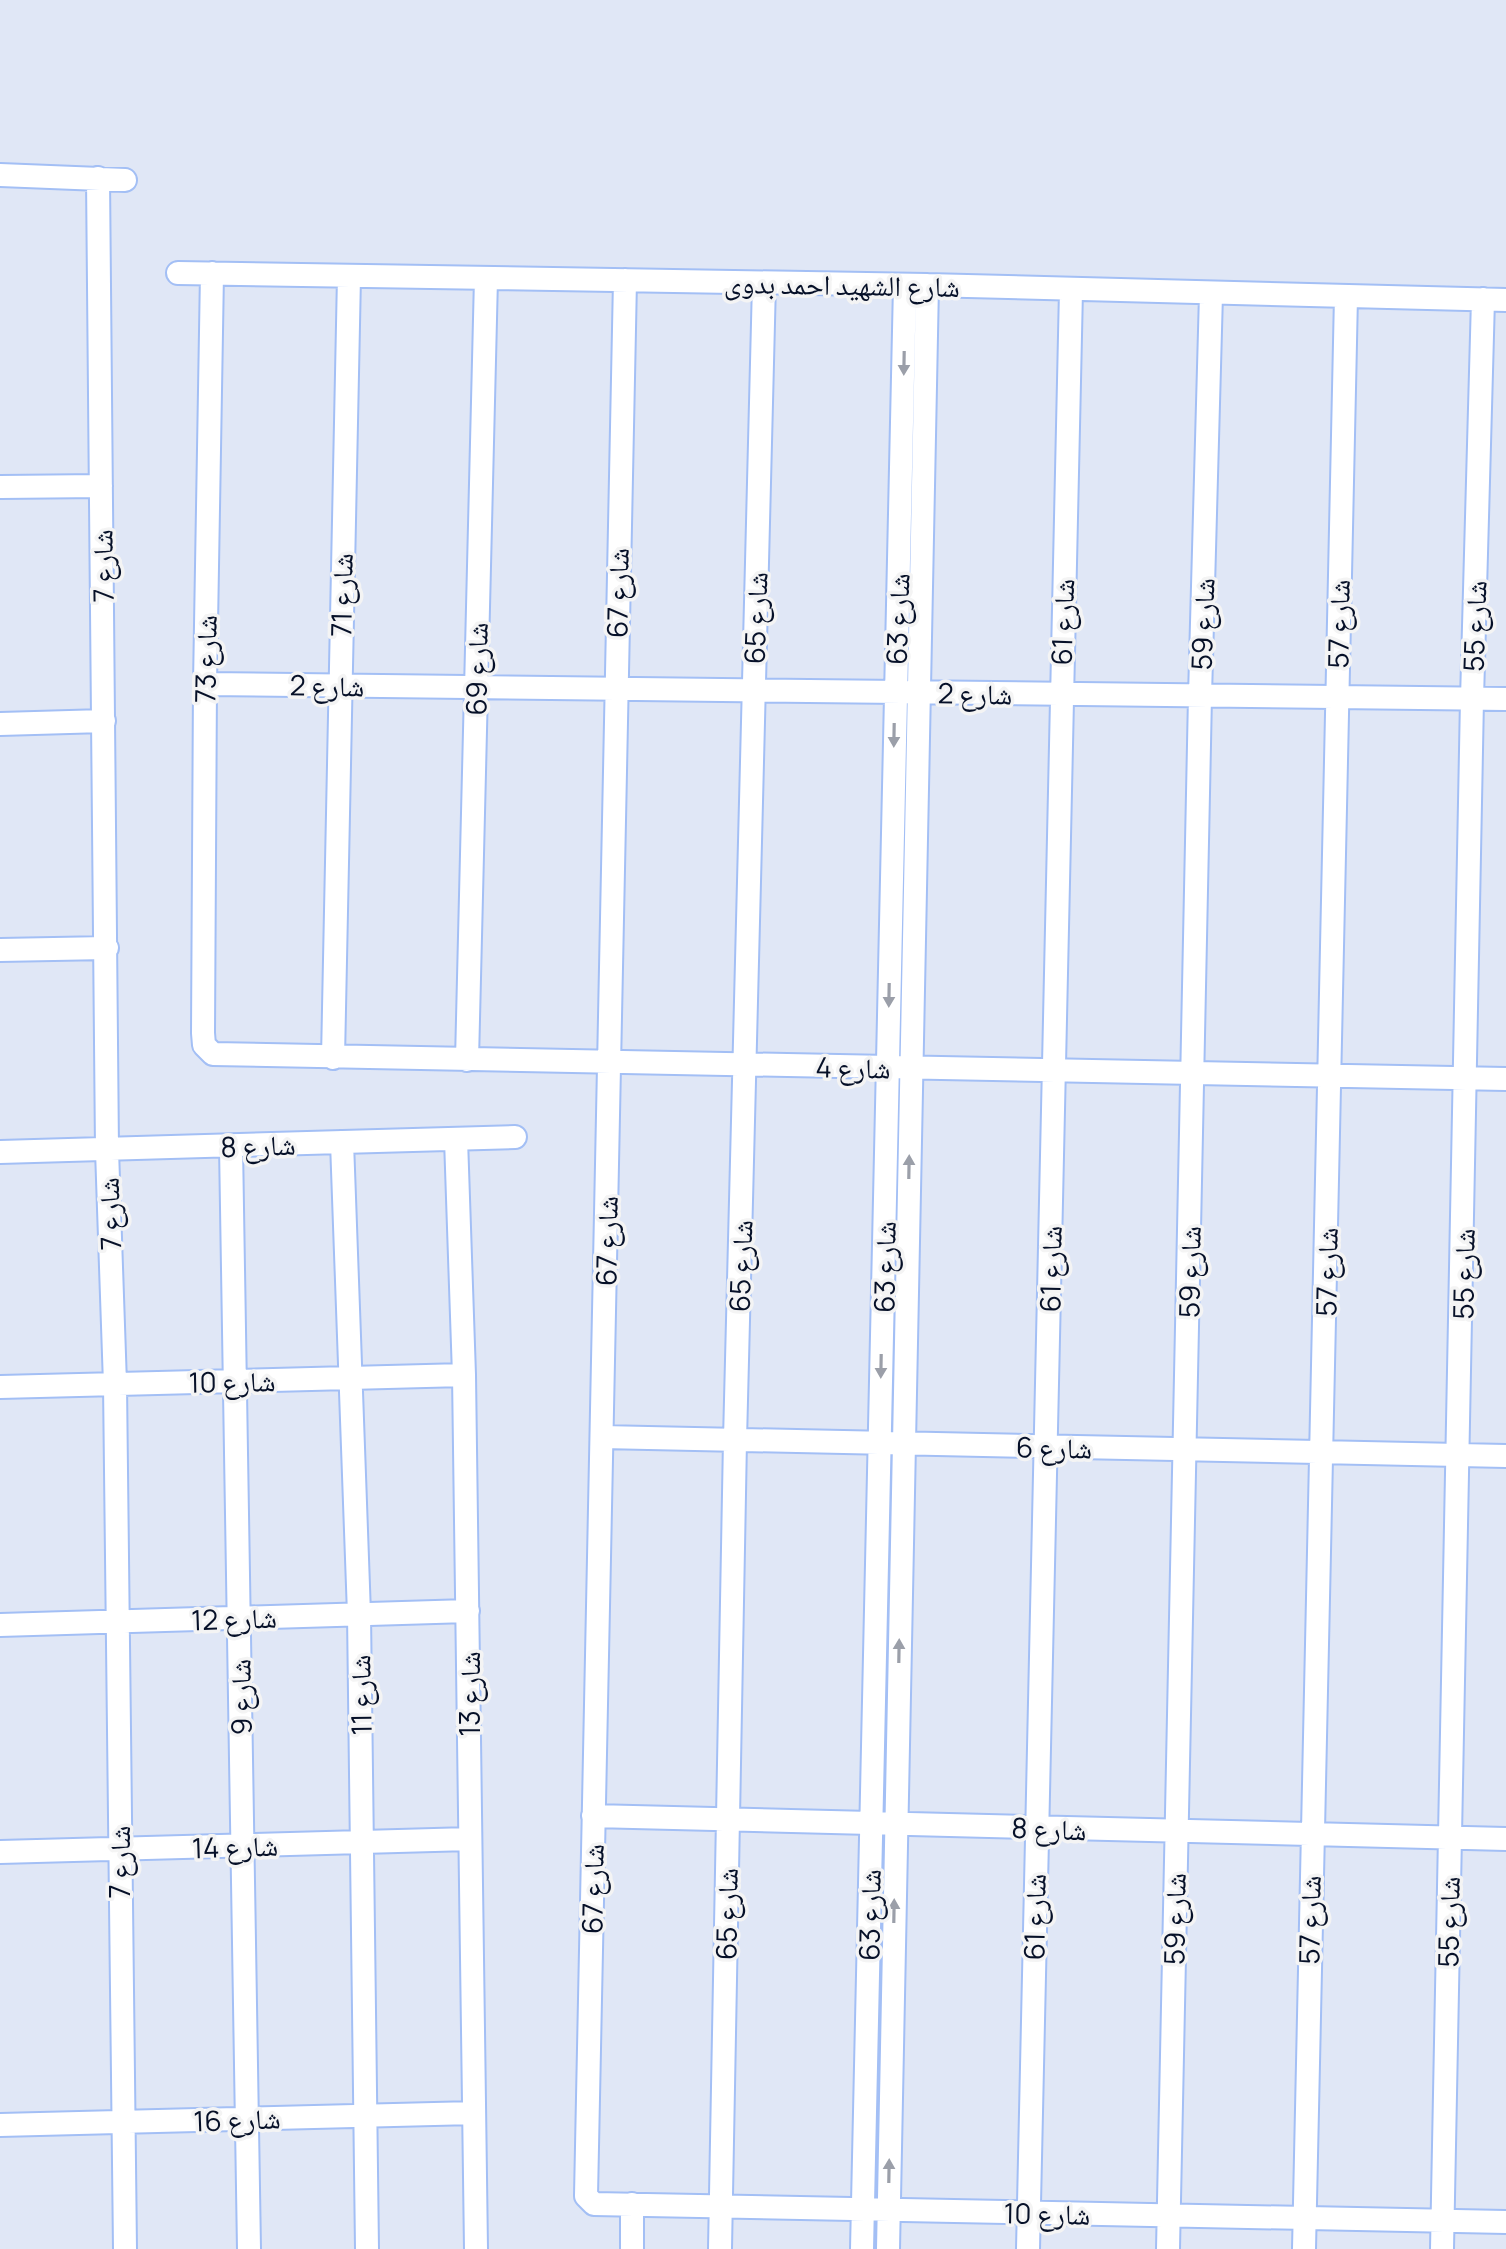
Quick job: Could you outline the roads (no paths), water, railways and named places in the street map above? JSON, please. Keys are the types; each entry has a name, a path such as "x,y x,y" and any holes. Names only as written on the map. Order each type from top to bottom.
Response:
{"street":[{"path":"0,175 125,180"},
{"name":"شارع 7","path":"98,178 107,1150 115,1384 125,2249"},
{"name":"شارع الشهيد احمد بدوى","path":"178,273 916,285 1506,300"},
{"name":"شارع 73","path":"204,1045 205,684 212,273"},
{"name":"شارع 71","path":"333,1058 349,276"},
{"name":"شارع 69","path":"467,1060 486,278"},
{"name":"شارع 67","path":"589,2201 586,2196 593,1816 625,280"},
{"name":"شارع 65","path":"720,2249 735,1440 764,283"},
{"name":"شارع 63","path":"888,2249 920,693 914,396 916,285"},
{"name":"شارع 61","path":"1028,2249 1071,290"},
{"name":"شارع 59","path":"1168,2249 1211,294"},
{"name":"شارع 57","path":"1304,2249 1346,296"},
{"name":"شارع 55","path":"1442,2249 1472,699 1483,299"},
{"name":"شارع 63","path":"862,2249 894,692 914,396"},
{"path":"0,487 101,486"},
{"name":"شارع 2","path":"205,684 1506,699"},
{"path":"0,724 104,721"},
{"path":"0,950 107,948"},
{"name":"شارع 4","path":"204,1045 213,1054 333,1058 1506,1079"},
{"name":"شارع 8","path":"0,1152 515,1137"},
{"name":"شارع 13","path":"456,1139 464,1375 476,2249"},
{"name":"شارع 11","path":"342,1142 359,1614 367,2249"},
{"name":"شارع 9","path":"231,1146 249,2249"},
{"name":"شارع 10","path":"0,1387 464,1375"},
{"name":"شارع 6","path":"602,1437 1506,1456"},
{"name":"شارع 12","path":"0,1625 468,1611"},
{"name":"شارع 8","path":"593,1816 1506,1839"},
{"name":"شارع 14","path":"0,1852 470,1839"},
{"name":"شارع 16","path":"0,2125 474,2113"},
{"name":"شارع 10","path":"589,2201 594,2204 1506,2222"},
{"path":"632,2204 632,2249"}]}
